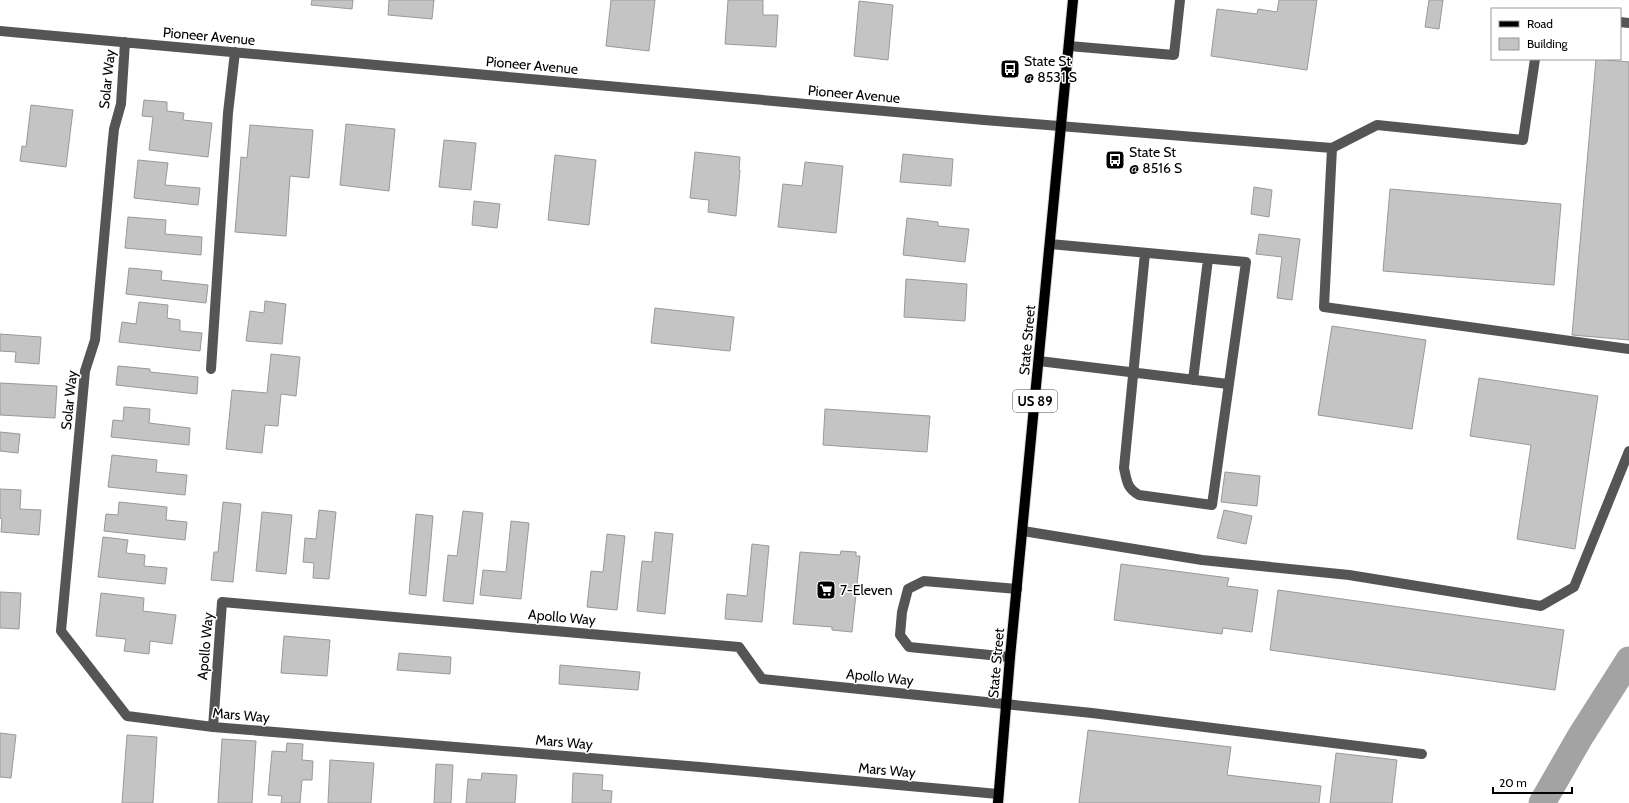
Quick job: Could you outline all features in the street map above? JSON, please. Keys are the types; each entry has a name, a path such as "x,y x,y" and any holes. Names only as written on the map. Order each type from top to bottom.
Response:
{"main road":[{"name":"State Street","path":"998,799 1010,657 1073,0"}],"street":[{"path":"1069,46 1174,55 1180,0"},
{"name":"Pioneer Avenue","path":"0,31 1061,127 1332,148"},
{"name":"Solar Way","path":"125,42 121,104 114,129 95,340 85,371 60,631 127,716"},
{"path":"210,369 228,114 235,52"},
{"path":"1535,60 1523,140 1377,125 1332,148 1324,306 1629,349"},
{"path":"1050,244 1246,262 1212,504 1139,495 1130,490 1126,481 1124,468 1145,253"},
{"path":"1193,380 1208,259"},
{"path":"1039,361 1228,384"},
{"path":"1022,531 1202,560 1349,575 1541,606 1574,587 1629,451"},
{"path":"1010,657 909,647 900,635 902,612 908,589 924,581 1017,589"},
{"name":"Apollo Way","path":"213,727 222,602 739,646 762,679 1006,705"},
{"path":"1006,705 1092,713 1422,754"},
{"name":"Mars Way","path":"127,716 213,727 692,767 998,799"}],"building":[{"path":"312,0 353,0 352,9 311,5"},
{"path":"389,0 434,0 432,19 388,15"},
{"path":"611,0 655,0 649,51 606,46"},
{"path":"728,0 763,0 763,15 778,15 776,47 725,44"},
{"path":"1279,0 1317,0 1307,70 1211,56 1217,9 1257,14 1258,9 1277,12"},
{"path":"1429,0 1443,0 1439,29 1425,27"},
{"path":"859,1 893,5 888,60 854,56"},
{"path":"1596,60 1629,62 1629,340 1572,335"},
{"path":"144,100 167,102 167,111 184,113 183,120 212,123 208,157 149,150 153,117 142,116"},
{"path":"31,105 73,110 66,167 20,161 22,146 26,147"},
{"path":"346,124 395,129 389,191 340,185"},
{"path":"250,125 313,130 309,178 290,176 286,236 235,232 241,157 247,158"},
{"path":"444,140 476,143 471,190 439,187"},
{"path":"695,152 740,157 736,216 708,212 709,200 690,198"},
{"path":"903,154 953,159 951,186 900,182"},
{"path":"555,155 596,160 589,225 548,220"},
{"path":"138,160 168,163 165,185 200,188 198,205 134,198"},
{"path":"805,162 843,166 836,233 778,227 783,184 802,186"},
{"path":"1254,187 1272,190 1269,217 1251,214"},
{"path":"1390,189 1561,204 1554,285 1383,271"},
{"path":"474,201 500,204 497,228 472,225"},
{"path":"128,217 166,220 165,234 202,237 201,255 125,248"},
{"path":"907,218 938,222 938,226 969,229 965,262 903,255"},
{"path":"1259,234 1300,239 1292,300 1277,298 1282,257 1256,254"},
{"path":"129,268 162,271 161,280 208,285 206,303 126,294"},
{"path":"906,279 967,284 965,321 904,317"},
{"path":"265,301 286,304 282,344 246,341 250,311 264,313"},
{"path":"139,302 168,305 167,318 180,320 180,331 202,333 200,351 119,342 122,322 136,324"},
{"path":"655,308 734,317 730,351 651,343"},
{"path":"1332,326 1426,340 1412,429 1318,415"},
{"path":"0,334 41,337 39,364 15,362 16,352 0,351"},
{"path":"271,354 300,357 296,396 281,394 278,426 265,425 262,453 226,449 232,390 267,393"},
{"path":"118,366 150,369 150,372 198,377 197,394 116,385"},
{"path":"1479,378 1598,396 1575,549 1517,539 1531,445 1470,436"},
{"path":"0,383 57,386 55,418 0,415"},
{"path":"124,407 150,409 149,423 190,428 189,445 111,437 113,420 123,421"},
{"path":"825,409 930,416 927,452 823,445"},
{"path":"0,432 20,434 18,453 0,451"},
{"path":"112,455 157,460 156,472 187,475 185,495 108,487"},
{"path":"1225,472 1260,476 1257,506 1221,502"},
{"path":"0,489 21,490 20,509 41,510 39,535 1,532 2,519 0,518"},
{"path":"119,502 167,507 166,520 187,522 185,540 104,531 106,514 118,515"},
{"path":"223,502 241,504 233,582 211,580 214,552 218,552"},
{"path":"319,510 336,512 329,579 313,578 314,563 303,562 305,538 316,539"},
{"path":"1224,510 1252,516 1246,544 1217,538"},
{"path":"463,511 483,513 473,604 443,601 448,555 457,556"},
{"path":"262,512 292,515 286,574 256,571"},
{"path":"416,514 433,516 426,596 409,594"},
{"path":"511,521 529,523 521,599 480,595 483,570 506,572"},
{"path":"655,532 673,534 665,614 637,611 642,561 652,562"},
{"path":"607,534 625,536 617,610 587,607 591,571 603,572"},
{"path":"103,537 128,540 126,553 145,555 144,566 167,568 165,584 98,577"},
{"path":"752,544 769,546 762,622 725,619 727,594 747,596"},
{"name":"7-Eleven","path":"841,551 856,552 856,556 860,556 852,632 832,630 832,627 793,624 800,552 840,555"},
{"path":"1121,564 1229,578 1227,586 1258,590 1252,632 1223,628 1222,634 1114,620"},
{"path":"1278,590 1564,630 1555,690 1270,650"},
{"path":"0,592 21,593 19,629 0,628"},
{"path":"101,593 144,598 143,611 176,615 172,644 150,641 149,654 124,651 126,639 96,636"},
{"path":"284,636 330,640 327,676 281,673"},
{"path":"399,653 451,657 450,674 397,670"},
{"path":"560,665 640,672 638,690 559,684"},
{"path":"1088,730 1231,747 1227,775 1321,786 1319,803 1079,803"},
{"path":"0,733 16,735 11,778 0,777"},
{"path":"127,735 157,737 153,803 122,803"},
{"path":"222,739 256,741 252,803 218,803"},
{"path":"287,743 303,744 302,760 313,761 312,780 302,780 300,803 281,803 282,796 268,795 272,751 286,752"},
{"path":"1336,753 1397,760 1392,803 1330,803"},
{"path":"330,760 374,763 371,803 328,803"},
{"path":"436,764 453,765 451,803 434,803"},
{"path":"482,773 517,775 515,803 466,803 468,779 481,780"},
{"path":"573,773 603,775 602,790 612,791 611,803 572,803"}],"waterway":[{"path":"1542,803 1580,737 1629,660"}],"place":[{"name":"State St @ 8531 S","path":"1010,69"},
{"name":"State St @ 8516 S","path":"1115,160"},
{"name":"7-Eleven","path":"826,590"}]}
